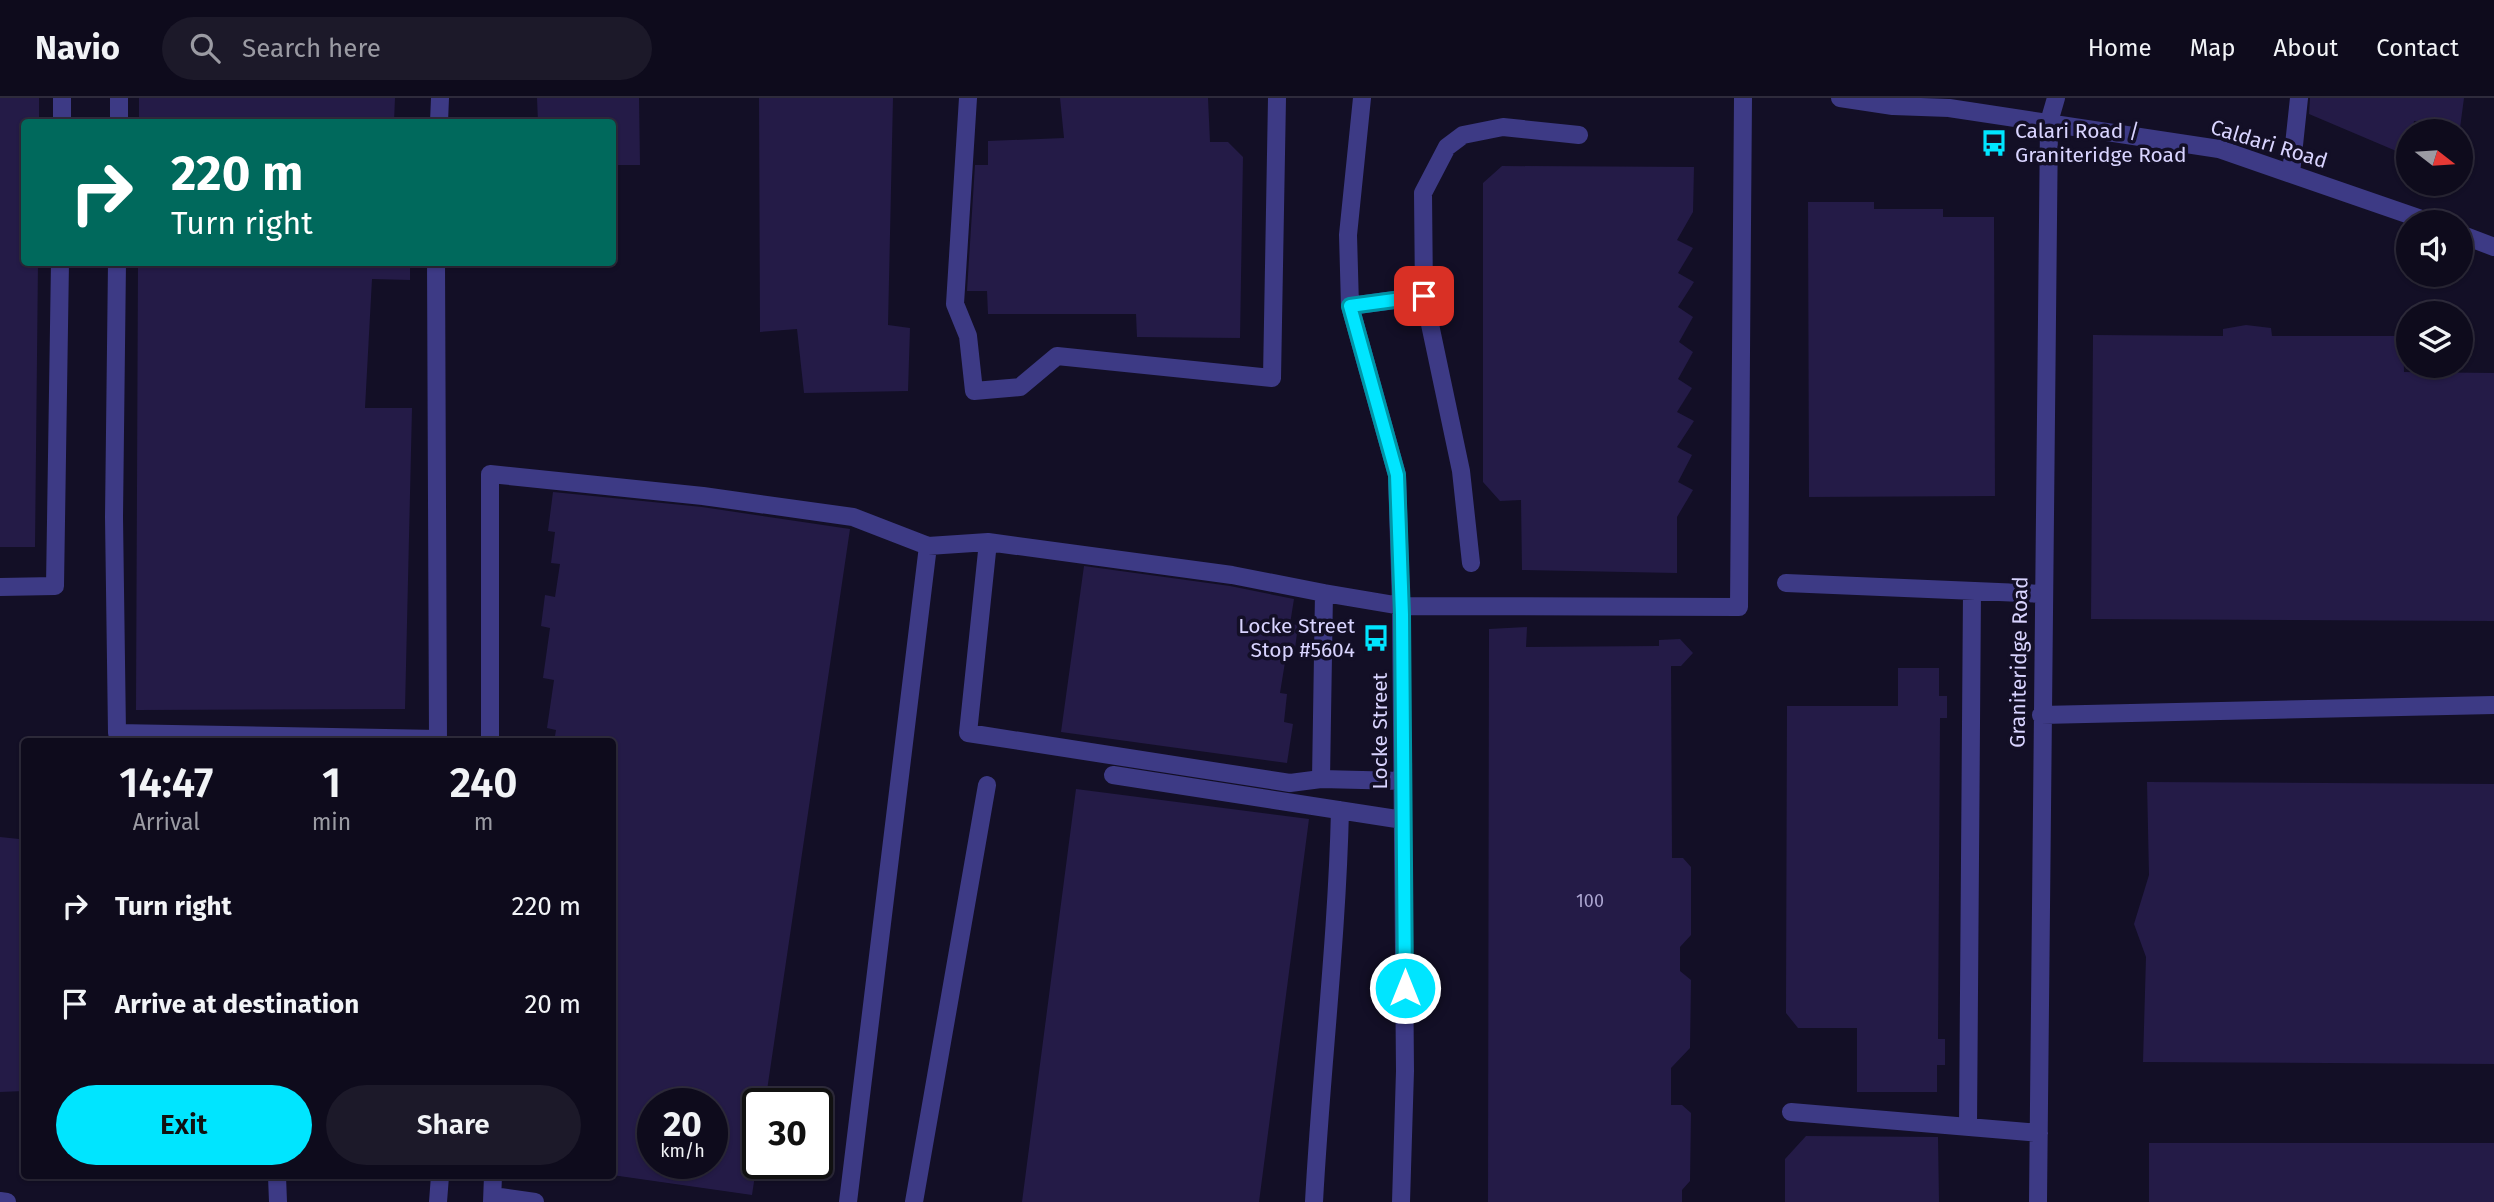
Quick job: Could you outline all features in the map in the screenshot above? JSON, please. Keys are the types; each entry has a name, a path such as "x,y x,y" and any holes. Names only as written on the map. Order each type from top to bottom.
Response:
{"street":[{"path":"62,98 62,119"},
{"path":"119,98 119,119"},
{"path":"439,119 440,98"},
{"path":"968,98 955,304 968,336 974,391 1020,387 1057,356 1272,377 1278,98"},
{"name":"Locke Street","path":"1362,98 1348,235 1350,306 1397,475 1401,606 1405,1071 1401,1202"},
{"path":"490,738 490,474 703,496 853,517 928,546 988,542 1232,575 1401,606 1739,607 1742,98"},
{"name":"Caldari Road","path":"1840,98 1893,106 1949,107 2220,149 2396,210"},
{"name":"Graniteridge Road","path":"2038,1202 2042,594 2049,122 2056,98"},
{"path":"2291,173 2299,98"},
{"path":"1471,563 1461,471 1424,296 1423,193 1447,147 1463,135 1503,127 1579,135"},
{"path":"2473,239 2494,247"},
{"path":"0,587 55,586 60,266"},
{"path":"117,266 114,517 117,733 384,738"},
{"path":"436,266 438,738"},
{"path":"1350,306 1424,296"},
{"path":"988,542 968,733 1290,783 1321,779 1403,781"},
{"path":"848,1202 928,546"},
{"path":"1786,583 2042,594"},
{"path":"1968,1127 1972,591"},
{"path":"1321,779 1324,593"},
{"path":"2041,715 2494,705"},
{"path":"1112,775 1403,820"},
{"path":"914,1202 987,785"},
{"path":"1314,1202 1319,1111 1337,919 1340,810"},
{"path":"1791,1112 2039,1133"},
{"path":"277,1179 278,1202"},
{"path":"438,1202 440,1179"},
{"path":"493,1179 493,1199 536,1202"},
{"path":"0,1201 7,1202"}],"building":[{"path":"0,98 39,98 39,119 21,119 21,266 38,266 35,547 0,547"},
{"path":"139,98 395,98 394,119 139,119"},
{"path":"537,98 639,98 640,165 616,165 616,119 538,119"},
{"path":"759,98 893,98 888,325 910,328 908,391 804,393 797,329 760,332"},
{"path":"1060,98 1208,98 1210,142 1228,142 1243,157 1240,338 1137,337 1136,314 988,314 987,291 967,291 975,165 988,165 988,141 1064,138"},
{"path":"2310,98 2464,98 2461,119 2396,119 2396,151 2309,114"},
{"path":"1502,166 1694,167 1693,212 1677,240 1693,248 1678,273 1694,282 1678,307 1693,317 1679,342 1693,352 1678,379 1692,388 1677,412 1694,421 1677,447 1692,455 1678,482 1693,490 1677,517 1677,573 1522,570 1521,500 1500,501 1483,482 1483,183"},
{"path":"1808,202 1874,202 1874,209 1943,209 1943,217 1994,217 1995,496 1809,497"},
{"path":"138,266 410,266 410,280 372,279 365,408 412,408 405,709 136,710"},
{"path":"2246,325 2271,328 2272,336 2396,336 2396,378 2473,378 2473,373 2494,373 2494,621 2091,619 2093,335 2223,336 2223,329"},
{"path":"553,492 702,507 850,529 767,1088 742,1088 742,1179 754,1179 752,1195 640,1179 728,1179 728,1088 637,1088 637,1179 616,1176 616,738 555,738 556,730 547,728 554,680 543,678 550,628 541,626 545,595 555,597 560,564 551,563 555,532 548,531"},
{"path":"1084,566 1230,586 1294,599 1290,624 1298,625 1294,657 1286,656 1280,693 1287,694 1284,722 1293,724 1287,763 1061,732"},
{"path":"1527,627 1526,647 1659,646 1659,640 1680,639 1693,653 1681,666 1671,666 1672,858 1683,858 1691,867 1691,935 1680,947 1680,971 1691,980 1690,1048 1671,1068 1671,1105 1682,1105 1691,1113 1690,1181 1682,1190 1682,1202 1488,1202 1489,629"},
{"path":"1898,668 1939,668 1939,696 1947,696 1947,718 1940,718 1938,1039 1945,1039 1945,1065 1937,1065 1937,1092 1857,1092 1857,1028 1798,1028 1786,1013 1787,706 1898,706"},
{"path":"2147,782 2494,784 2494,1064 2143,1062 2146,957 2134,924 2149,875"},
{"path":"1076,789 1309,819 1259,1202 1022,1202"},
{"path":"0,837 19,839 21,859 21,1091 0,1092"},
{"path":"1806,1136 1938,1137 1939,1202 1785,1202 1785,1159"},
{"path":"2149,1143 2494,1143 2494,1202 2149,1202"}],"place":[{"name":"Calari Road / Graniteridge Road","path":"1994,143"},
{"name":"Locke Street Stop #5604","path":"1376,638"}],"route":[{"path":"1405,988 1402,615 1397,475 1350,306 1424,296"}]}
